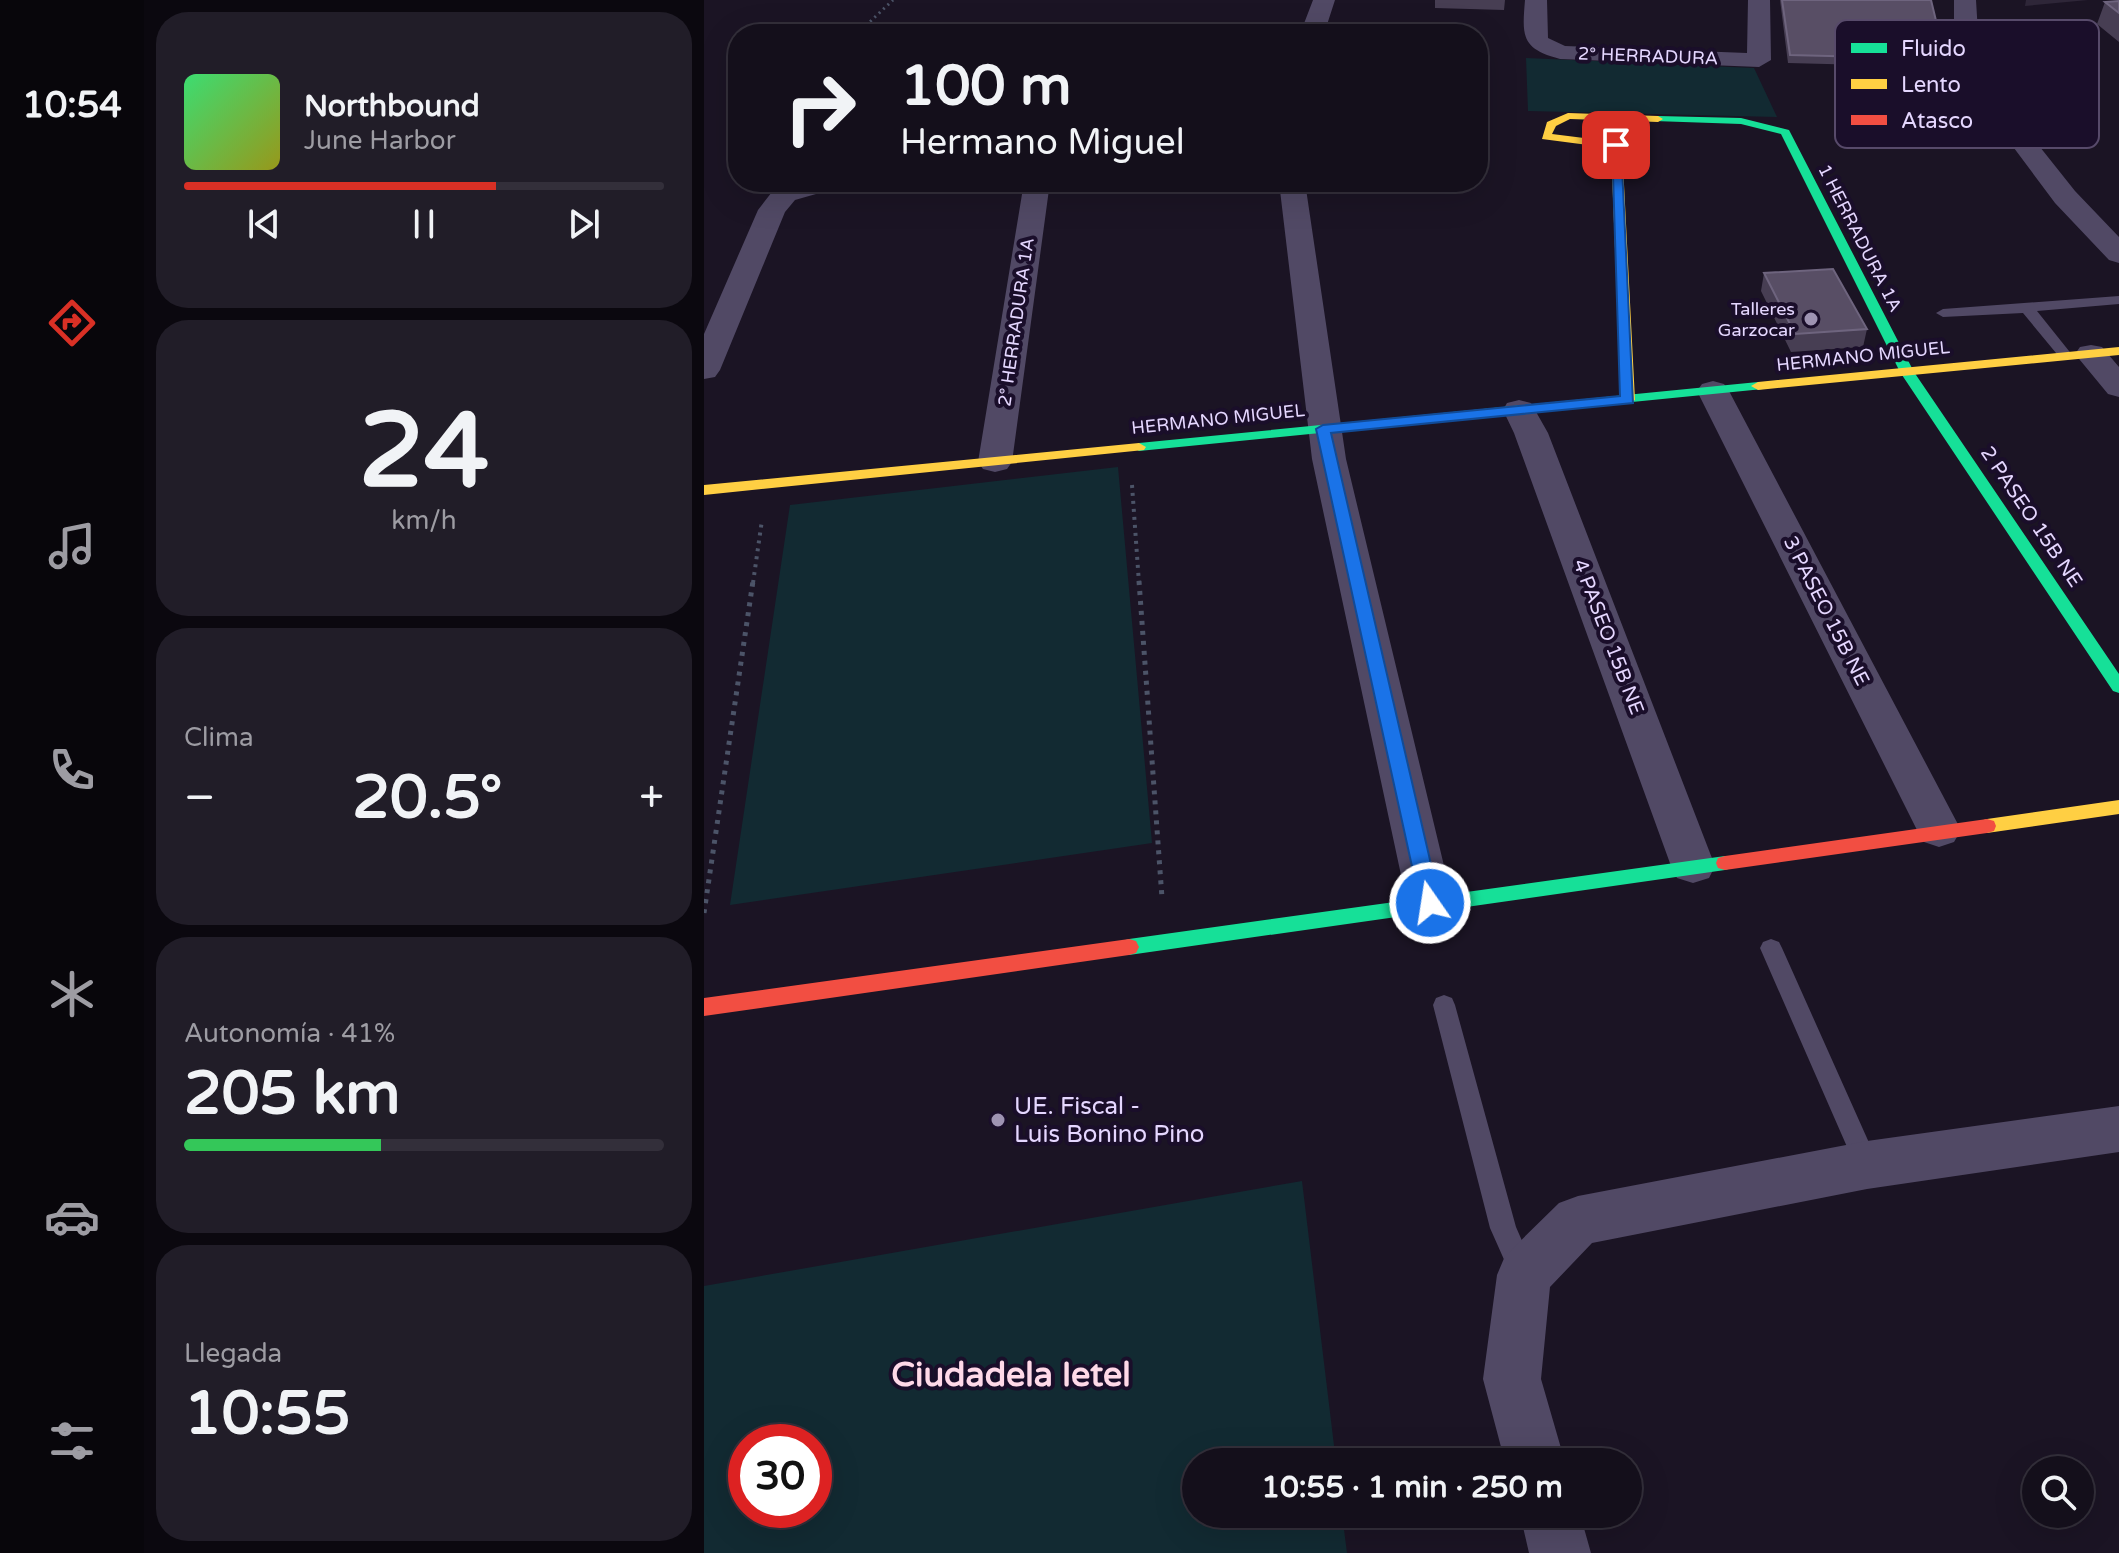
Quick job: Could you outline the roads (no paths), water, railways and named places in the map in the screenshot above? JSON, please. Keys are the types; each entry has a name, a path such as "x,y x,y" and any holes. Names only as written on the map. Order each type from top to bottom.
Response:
{"street":[{"path":"1316,24 1324,0"},
{"name":"2° HERRADURA","path":"1536,0 1533,36 1537,44 1547,50 1574,55 1759,60 1759,0"},
{"path":"1965,0 1966,20"},
{"name":"1 HERRADURA 1A","path":"1628,400 1616,145 1546,137 1551,124 1568,116 1774,126 1785,132 1907,372"},
{"path":"2027,148 2065,197 2119,254"},
{"path":"704,370 772,210 785,194 793,192"},
{"name":"2° HERRADURA 1A","path":"995,462 1036,192"},
{"path":"1293,192 1323,429 1430,903"},
{"path":"2092,354 2119,387"},
{"name":"HERMANO MIGUEL","path":"704,490 2092,354"},
{"name":"2 PASEO 15B NE","path":"1907,372 2119,687"},
{"name":"3 PASEO 15B NE","path":"1713,391 1939,830"},
{"name":"4 PASEO 15B NE","path":"1519,410 1531,433 1693,866"},
{"path":"704,1007 1939,830 2119,807"},
{"path":"1531,1448 1512,1379 1524,1275 1578,1221 1867,1165 2119,1129"},
{"path":"1554,1528 1560,1553"}],"lane":[{"path":"1943,313 2119,300"},
{"path":"2027,308 2092,354"},
{"path":"1771,948 1867,1165"},
{"path":"1444,1005 1503,1228 1524,1275"}],"place":[{"name":"Talleres Garzocar","path":"1811,319"},
{"name":"UE. Fiscal - Luis Bonino Pino","path":"998,1120"}],"district":[{"name":"Ciudadela Ietel","path":"1011,1375"}]}
